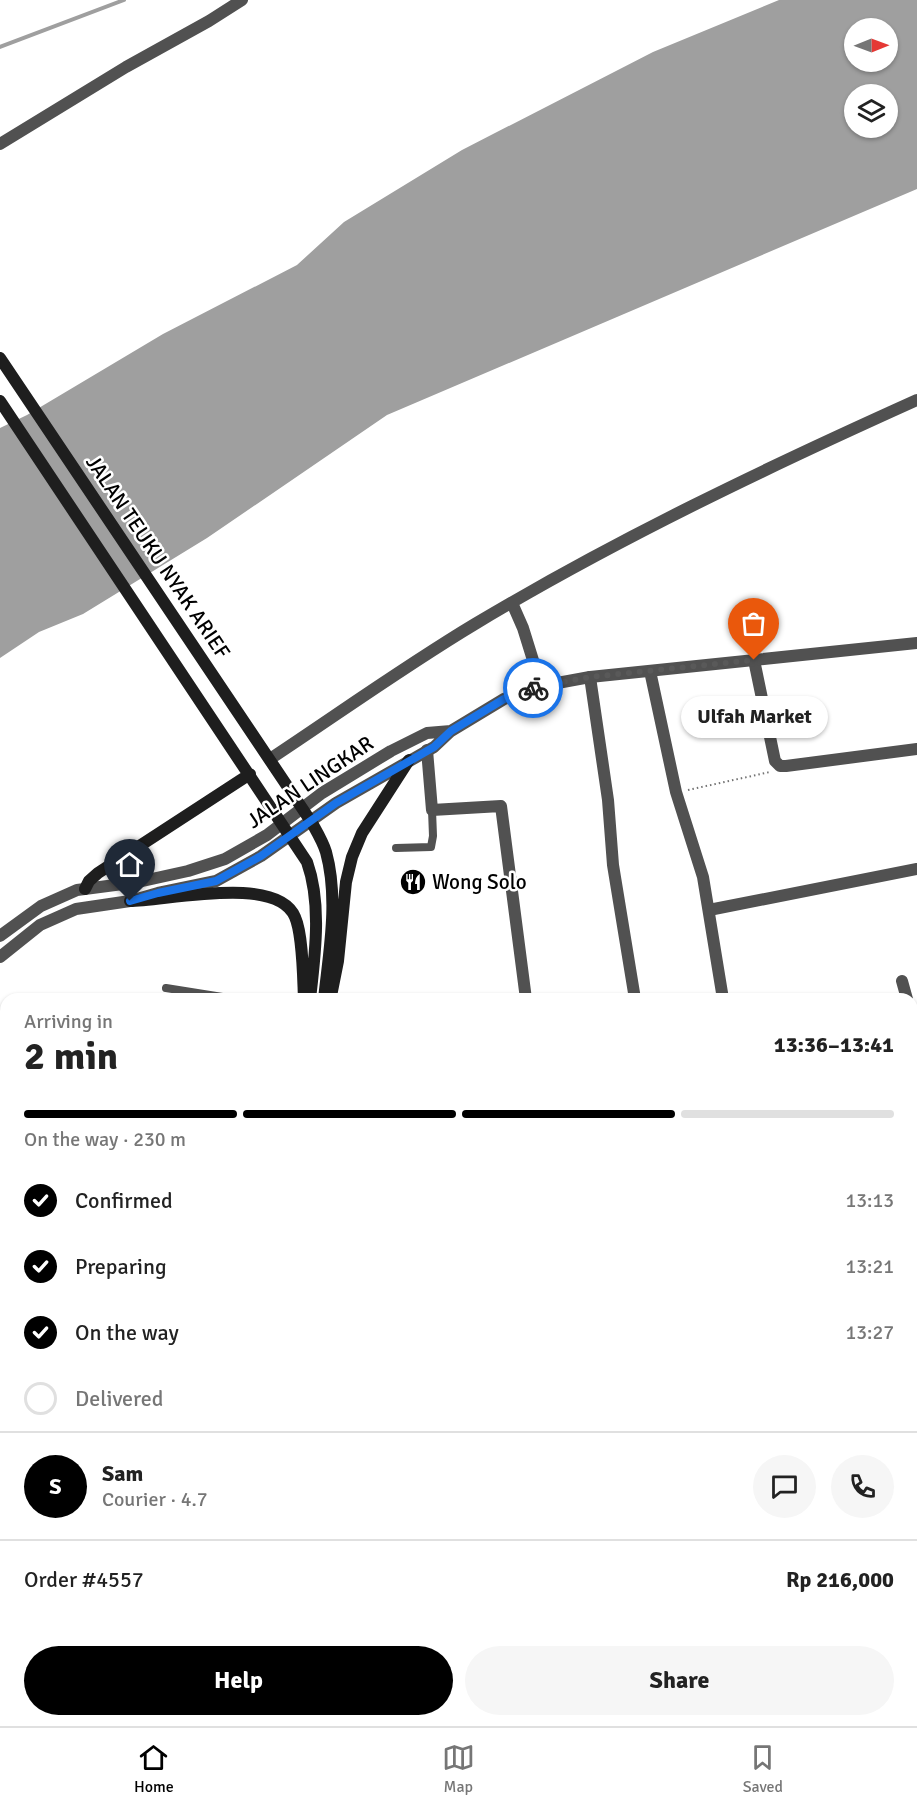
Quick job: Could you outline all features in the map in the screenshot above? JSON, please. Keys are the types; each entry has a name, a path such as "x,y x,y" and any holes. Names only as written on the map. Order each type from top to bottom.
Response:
{"main road":[{"name":"JALAN TEUKU NYAK ARIEF","path":"0,358 226,692 312,823 326,850 332,887 325,993"},
{"name":"JALAN TEUKU NYAK ARIEF","path":"0,400 307,862 313,877 316,912 311,993"},
{"path":"331,993 338,961 346,882 352,857 362,833 409,760"},
{"path":"85,889 89,881 98,873 250,774"},
{"path":"130,901 227,893 260,895 283,903 296,918 303,973 303,993"}],"street":[{"path":"0,144 242,0"},
{"path":"270,759 419,660 512,603 662,520 917,400"},
{"path":"512,603 540,680"},
{"path":"451,731 540,680 590,677 917,643"},
{"path":"754,660 773,752 780,766 917,749"},
{"path":"650,670 676,792 699,863 722,993"},
{"path":"590,677 608,800 613,865 634,993"},
{"name":"JALAN LINGKAR","path":"0,957 40,925 76,909 130,901 216,881 261,856 336,803 434,747 451,731"},
{"name":"JALAN LINGKAR","path":"0,936 41,906 68,894 85,889 158,878 225,859 267,836 322,793 391,751 427,733 451,731"},
{"path":"427,750 432,810 501,806 525,993"},
{"path":"709,910 917,869"},
{"path":"68,894 76,909"},
{"path":"902,981 905,993"}],"lane":[{"path":"396,848 431,847 432,810"},
{"path":"166,988 197,993"}],"path":[{"path":"676,792 758,776 776,770 780,766"}],"shaded area":[{"path":"779,0 917,0 917,189 387,415 207,538 83,614 39,632 0,658 0,428 27,415 163,334 297,265 344,222 462,150 653,52"}],"waterway":[{"path":"0,47 124,0"}],"way so far":[{"path":"533,688 590,677 754,660"}],"place":[{"name":"Ulfah Market","path":"754,660"},
{"name":"Wong Solo","path":"413,882"}],"route":[{"path":"130,901 216,881 261,856 336,803 434,747 451,731 490,707 533,688"}]}
